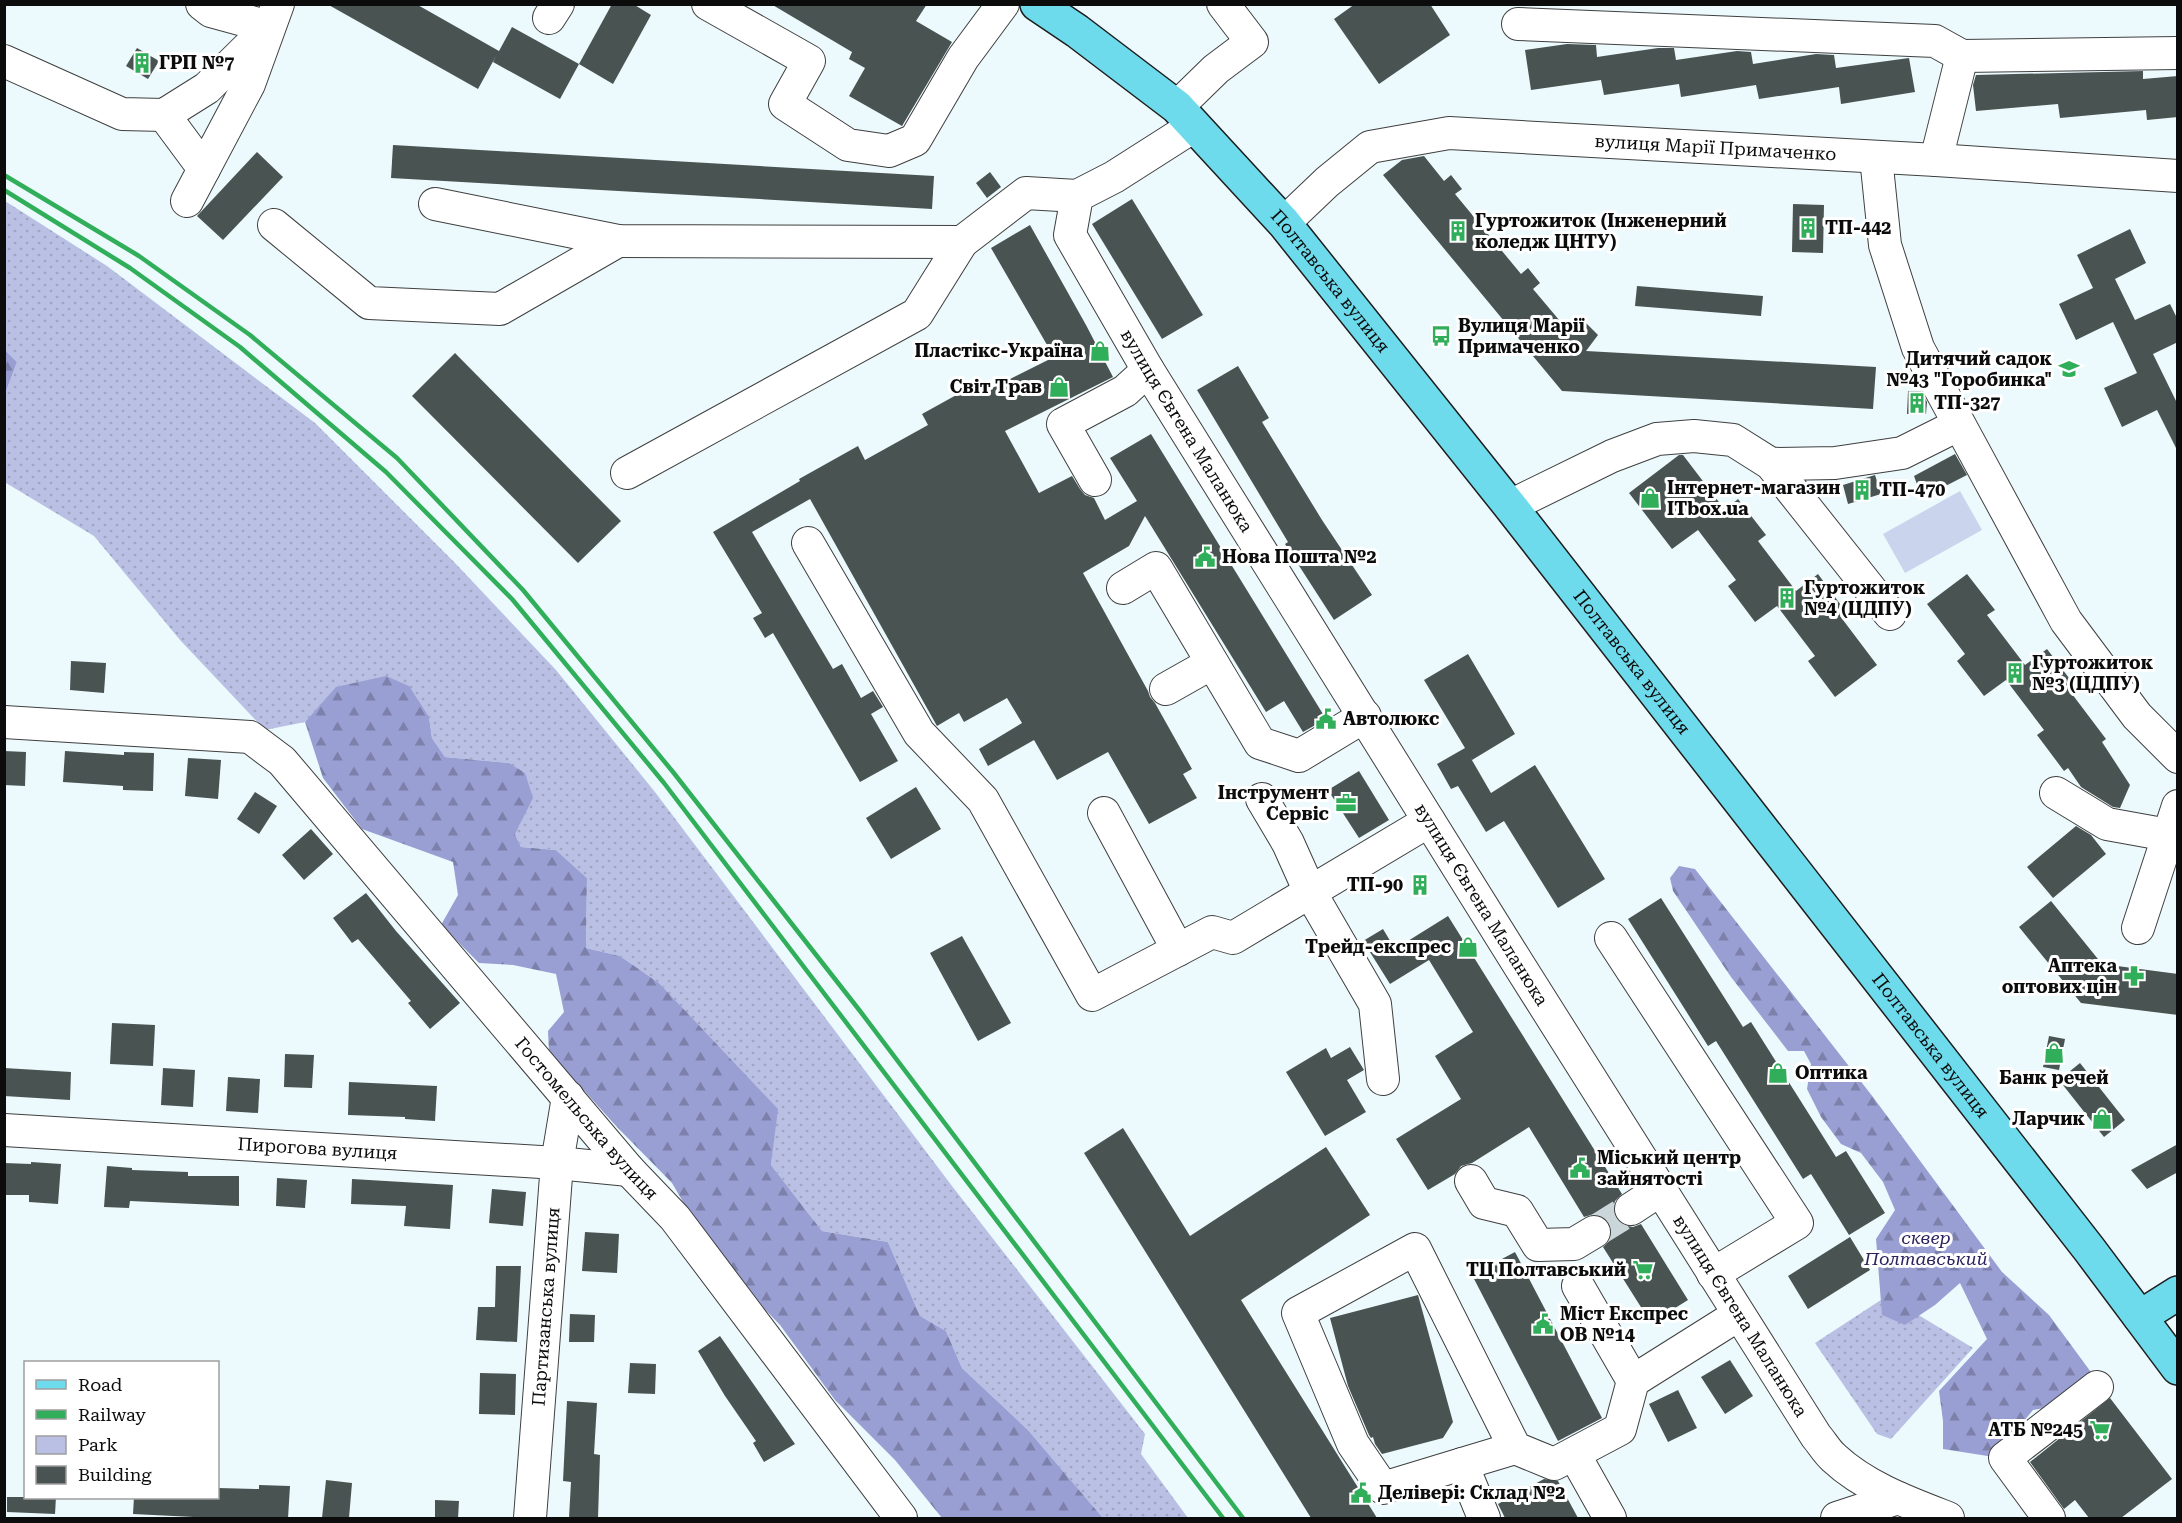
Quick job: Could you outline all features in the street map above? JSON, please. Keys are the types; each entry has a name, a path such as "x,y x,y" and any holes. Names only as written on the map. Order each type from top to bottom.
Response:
{"main road":[{"name":"Полтавська вулиця","path":"1037,4 1077,31 1186,116 1284,223 1510,506 2178,1368"},
{"path":"2140,1317 2178,1293"}],"street":[{"path":"202,4 210,11 274,16"},
{"path":"708,4 809,61 785,104 848,145 889,151 915,140 963,58 1003,4"},
{"path":"627,473 917,314 962,242 1026,193 1077,196 1114,177 1186,116 1216,69 1252,42 1223,4"},
{"path":"4,61 122,114 164,115 207,88 274,16"},
{"path":"187,201 249,84 274,16"},
{"path":"1518,24 1935,40 1962,56 2178,53"},
{"path":"1936,160 1962,56"},
{"path":"164,115 204,169"},
{"name":"вулиця Марії Примаченко","path":"1284,223 1327,182 1370,147 1449,133 2178,176"},
{"path":"1876,157 1885,245 1918,348 2066,621 2137,716 2178,757"},
{"name":"вулиця Євгена Маланюка","path":"1077,196 1070,235 1148,370 1738,1315 1816,1436 1833,1457 1856,1475 1898,1498 1948,1518"},
{"path":"435,204 618,241 962,242"},
{"path":"274,225 369,303 500,309 618,241"},
{"path":"1095,480 1063,424 1125,391 1148,370"},
{"path":"1771,464 1835,463 1902,453 1958,425"},
{"path":"1510,506 1612,456 1657,439 1694,436 1733,440 1771,464 1890,614"},
{"path":"808,543 919,733 983,800 1092,994 1212,932 1233,938 1429,820"},
{"path":"1123,588 1156,568 1260,743 1299,756 1365,716"},
{"path":"1166,689 1212,663"},
{"name":"Гостомельська вулиця","path":"4,722 250,737 282,761 629,1170 675,1218 900,1518"},
{"path":"2056,793 2108,824 2168,835"},
{"path":"1262,799 1288,843 1310,892 1375,1004 1383,1079"},
{"path":"2138,928 2178,806"},
{"path":"1104,813 1178,950"},
{"path":"1611,938 1797,1223 1713,1274"},
{"name":"Партизанська вулиця","path":"530,1518 557,1163 568,1097"},
{"name":"Пирогова вулиця","path":"4,1130 557,1163 629,1170"},
{"path":"1471,1181 1484,1203 1517,1211 1538,1245 1574,1244 1594,1232"},
{"path":"1631,1209 1660,1190"},
{"path":"1515,1448 1416,1249 1298,1313 1353,1444 1383,1488 1515,1448 1554,1464 1620,1429 1633,1381 1738,1315"},
{"path":"1578,1286 1633,1381"},
{"path":"2049,1518 2005,1458 2097,1387"},
{"path":"1574,1454 1610,1518"},
{"path":"1462,1464 1484,1518"},
{"path":"1852,1516 1898,1498"}],"green space":[{"path":"5,201 107,266 315,423 455,563 556,670 655,792 952,1186 1145,1434 1141,1454 1188,1518 1103,1518 1028,1430 962,1368 946,1331 920,1316 888,1242 822,1231 771,1165 777,1109 659,983 620,956 586,948 587,878 556,850 521,847 515,834 532,798 509,763 445,757 432,738 429,717 337,687 305,722 265,730 180,640 94,536 5,484 5,394 17,362 5,350"},
{"path":"5,350 17,362 5,394"},
{"path":"386,676 409,686 429,717 432,738 445,757 509,763 525,773 533,798 515,834 521,847 556,850 587,878 586,948 620,956 659,983 778,1109 771,1165 822,1231 888,1242 920,1316 946,1331 962,1368 1028,1430 1103,1518 942,1518 895,1460 835,1400 780,1325 715,1257 672,1183 549,1052 548,1031 564,1012 556,974 513,965 479,963 441,925 458,895 453,862 362,829 323,778 305,722 336,687"},
{"name":"сквер Полтавський","path":"1679,866 1695,869 1873,1097 2002,1272 2049,1315 2096,1379 2056,1406 2033,1410 1994,1457 1943,1449 1943,1421 1939,1391 1987,1339 1960,1283 1935,1305 1905,1325 1882,1315 1876,1239 1895,1210 1883,1182 1861,1153 1841,1144 1821,1117 1807,1089 1811,1064 1804,1051 1788,1051 1731,977 1673,891 1670,878"},
{"path":"1887,1296 1973,1348 1891,1439 1877,1434 1815,1343"}],"shaded area":[{"path":"1960,491 1982,530 1905,573 1883,534"}],"building":[{"path":"327,4 416,4 499,51 512,27 579,64 560,99 493,62 496,56 478,89"},
{"path":"612,4 633,4 651,15 613,84 579,64"},
{"path":"771,4 927,4 916,21 952,42 902,126 849,96 865,68 849,59 852,52"},
{"path":"1355,4 1430,4 1450,35 1379,84 1334,19"},
{"path":"1567,44 1596,45 1597,57 1658,48 1674,48 1676,60 1737,51 1751,52 1753,64 1816,54 1834,55 1836,68 1909,58 1915,92 1841,104 1839,87 1759,99 1756,85 1681,97 1679,84 1604,95 1601,80 1531,90 1525,50"},
{"name":"ГРП №7","path":"137,48 159,61 148,79 126,66"},
{"path":"2143,71 2143,79 2178,76 2178,117 2147,120 2146,110 2060,118 2058,104 1976,111 1973,85 1976,75"},
{"path":"393,145 934,176 932,209 391,178"},
{"path":"257,152 283,177 223,240 197,216"},
{"path":"1424,156 1444,181 1451,175 1462,189 1455,194 1521,274 1528,268 1540,283 1533,289 1565,327 1579,316 1598,335 1586,351 1876,367 1873,409 1562,391 1383,175 1402,160"},
{"path":"990,172 1001,187 987,198 976,183"},
{"path":"1132,199 1203,315 1162,339 1092,224"},
{"name":"ТП-442","path":"1793,204 1824,205 1823,253 1792,252"},
{"path":"1030,225 1113,377 1005,431 1039,493 1072,476 1085,495 1094,498 1105,520 1137,501 1110,458 1151,434 1326,719 1303,732 1284,701 1266,712 1145,516 1129,546 1083,573 1192,769 1183,774 1197,798 1149,824 1108,752 1057,780 1034,740 988,766 979,749 1022,723 1007,698 964,722 959,713 937,726 810,499 752,532 833,669 842,664 861,698 873,691 883,707 871,714 898,761 860,782 773,633 765,638 753,618 762,613 713,532 858,446 865,460 928,425 922,414 978,383 984,392 1054,357 991,248"},
{"path":"2130,229 2146,263 2115,279 2135,320 2170,304 2178,320 2178,342 2153,354 2178,405 2178,452 2157,410 2122,427 2104,388 2137,373 2113,322 2076,340 2059,304 2093,288 2077,255"},
{"path":"1637,286 1763,296 1761,316 1635,306"},
{"path":"455,353 621,521 578,563 412,396"},
{"path":"1238,366 1269,418 1262,422 1322,520 1372,595 1334,620 1285,544 1288,542 1197,390"},
{"name":"ТП-327","path":"1908,391 1921,391 1927,402 1926,414 1907,414"},
{"path":"1955,454 1967,475 1922,498 1914,476"},
{"name":"Гуртожиток №4 (ЦДПУ)","path":"1679,455 1683,455 1725,510 1738,499 1766,535 1758,541 1796,591 1818,574 1846,612 1840,616 1877,665 1835,697 1808,661 1815,656 1777,606 1755,622 1728,586 1736,580 1698,530 1672,549 1629,493"},
{"name":"ТП-470","path":"1875,475 1881,494 1848,504 1843,485"},
{"name":"Гуртожиток №3 (ЦДПУ)","path":"1967,574 1995,610 1987,615 2025,665 2047,649 2075,686 2069,690 2106,739 2102,742 2130,785 2120,808 2113,807 2081,787 2068,768 2064,771 2037,735 2044,730 2006,680 1984,696 1957,661 1965,654 1927,604"},
{"path":"1468,654 1515,734 1472,760 1469,755 1491,793 1535,765 1605,879 1558,908 1504,821 1486,832 1458,786 1451,789 1437,764 1465,748 1424,680"},
{"path":"71,661 106,663 104,693 70,690"},
{"path":"4,751 26,752 25,786 4,785"},
{"path":"65,751 124,755 124,752 154,753 153,791 123,790 123,786 63,782"},
{"path":"188,758 221,760 218,799 185,796"},
{"path":"1359,771 1389,820 1359,838 1328,790"},
{"path":"916,787 941,829 891,859 866,818"},
{"path":"255,792 277,806 259,834 237,819"},
{"path":"2076,826 2091,835 2106,854 2053,898 2027,867"},
{"path":"311,829 333,854 304,880 282,855"},
{"path":"366,893 396,931 460,1003 430,1029 408,1003 411,1001 358,939 352,943 333,918"},
{"path":"1661,898 1743,1027 1751,1022 1836,1157 1846,1151 1885,1213 1849,1235 1811,1174 1803,1179 1716,1041 1708,1046 1628,919"},
{"path":"2051,901 2102,964 2178,974 2178,1015 2081,1003 2019,927"},
{"path":"1448,916 1622,1194 1615,1201 1613,1209 1616,1218 1623,1225 1633,1227 1641,1224 1688,1300 1651,1323 1603,1247 1609,1241 1612,1232 1609,1222 1594,1214 1584,1217 1529,1127 1472,1163 1461,1166 1455,1174 1428,1190 1396,1139 1461,1099 1435,1056 1473,1032 1429,960 1390,984 1363,941 1383,929 1395,949"},
{"path":"962,936 1011,1023 978,1041 930,953"},
{"path":"112,1023 155,1025 153,1066 110,1064"},
{"name":"Банк речей","path":"2049,1036 2065,1039 2059,1070 2043,1067"},
{"path":"1350,1047 1364,1070 1347,1080 1366,1112 1325,1136 1286,1072 1326,1048 1331,1058"},
{"path":"285,1054 314,1055 312,1088 284,1087"},
{"path":"2080,1063 2125,1120 2104,1137 2059,1080"},
{"path":"4,1068 71,1072 70,1100 4,1096"},
{"path":"163,1068 195,1070 193,1107 161,1105"},
{"path":"228,1077 260,1079 258,1113 226,1111"},
{"path":"349,1082 437,1086 435,1121 405,1119 405,1117 348,1115"},
{"path":"1123,1128 1190,1236 1326,1147 1370,1215 1241,1300 1377,1518 1311,1518 1084,1153"},
{"path":"2178,1144 2178,1172 2147,1189 2131,1170"},
{"path":"31,1162 61,1164 58,1204 29,1202 29,1195 4,1195 4,1163 31,1164"},
{"path":"107,1166 132,1168 132,1170 188,1172 188,1176 239,1176 239,1206 130,1201 129,1208 104,1207"},
{"path":"277,1178 307,1180 305,1208 276,1206"},
{"path":"352,1179 453,1185 450,1229 404,1226 406,1206 351,1204"},
{"path":"492,1189 526,1192 523,1226 489,1223"},
{"path":"585,1232 619,1234 617,1273 582,1271"},
{"path":"1850,1237 1870,1270 1808,1309 1788,1276"},
{"path":"1515,1252 1602,1418 1558,1441 1472,1275"},
{"path":"496,1266 521,1266 517,1342 476,1340 478,1307 495,1307"},
{"path":"1418,1295 1453,1422 1443,1438 1382,1454 1373,1437 1369,1435 1348,1386 1330,1318"},
{"path":"570,1314 595,1315 594,1342 569,1342"},
{"path":"720,1336 795,1444 764,1462 753,1443 756,1441 698,1351"},
{"path":"1730,1360 1753,1396 1725,1414 1701,1377"},
{"path":"630,1363 656,1364 655,1394 628,1393"},
{"path":"480,1373 516,1374 515,1415 479,1414"},
{"path":"1678,1390 1697,1428 1668,1442 1649,1404"},
{"name":"АТБ №245","path":"2110,1398 2172,1479 2121,1518 2089,1518 2075,1500 2064,1509 2030,1462"},
{"path":"567,1401 597,1403 594,1454 600,1455 598,1518 569,1518 571,1482 563,1481"},
{"path":"1544,1479 1558,1481 1578,1518 1505,1518 1498,1504"},
{"path":"326,1480 352,1483 349,1518 322,1518"},
{"path":"259,1485 290,1486 288,1518 214,1518 133,1514 134,1499 219,1499 219,1488 259,1489"},
{"path":"7,1497 56,1499 55,1514 7,1512"},
{"path":"435,1500 459,1501 458,1518 435,1518"}],"tunnel":[{"path":"1594,1232 1631,1209"}],"railway":[{"path":"4,175 139,256 250,335 397,458 523,590 673,772 860,1011 1243,1518"},
{"path":"4,190 130,268 240,347 386,472 512,599 664,783 1223,1518"}],"place":[{"name":"ГРП №7","path":"142,63"},
{"name":"ТП-442","path":"1808,228"},
{"name":"Гуртожиток (Інженерний коледж ЦНТУ)","path":"1458,231"},
{"name":"Вулиця Марії Примаченко","path":"1441,336"},
{"name":"Пластікс-Україна","path":"1100,351"},
{"name":"Дитячий садок №43 \"Горобинка\"","path":"2069,369"},
{"name":"Світ Трав","path":"1059,387"},
{"name":"ТП-327","path":"1917,403"},
{"name":"ТП-470","path":"1862,490"},
{"name":"Інтернет-магазин ITbox.ua","path":"1650,498"},
{"name":"Нова Пошта №2","path":"1205,557"},
{"name":"Гуртожиток №4 (ЦДПУ)","path":"1787,598"},
{"name":"Гуртожиток №3 (ЦДПУ)","path":"2015,673"},
{"name":"Автолюкс","path":"1326,719"},
{"name":"Інструмент Сервіс","path":"1346,803"},
{"name":"ТП-90","path":"1420,885"},
{"name":"Трейд-експрес","path":"1468,947"},
{"name":"Аптека оптових цін","path":"2134,976"},
{"name":"Банк речей","path":"2054,1053"},
{"name":"Оптика","path":"1778,1073"},
{"name":"Ларчик","path":"2102,1119"},
{"name":"Міський центр зайнятості","path":"1580,1168"},
{"name":"ТЦ Полтавський","path":"1643,1270"},
{"name":"Міст Експрес ОВ №14","path":"1543,1324"},
{"name":"АТБ №245","path":"2100,1430"},
{"name":"Делівері: Склад №2","path":"1361,1493"}]}
